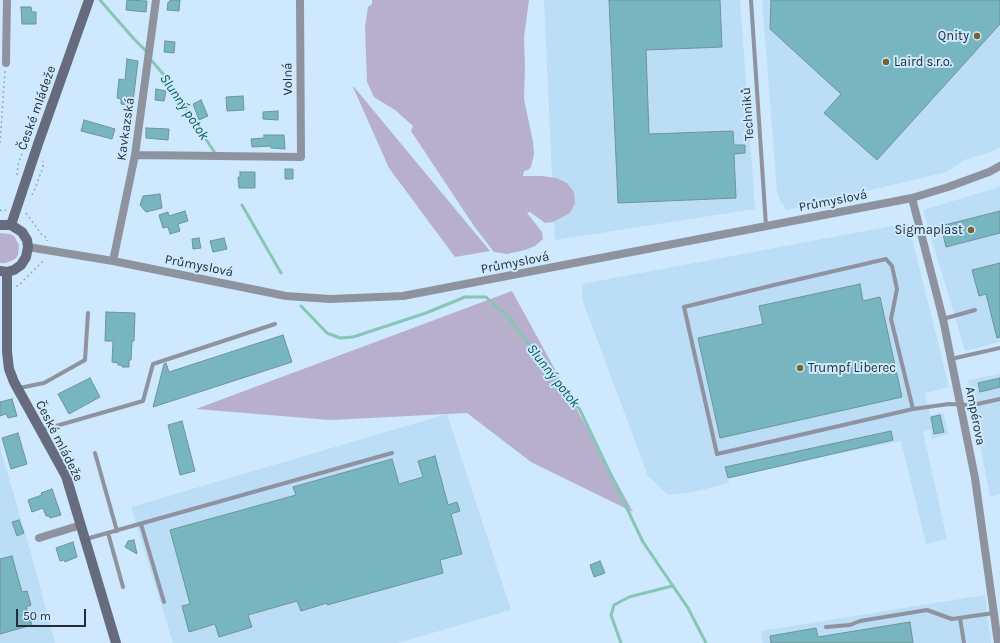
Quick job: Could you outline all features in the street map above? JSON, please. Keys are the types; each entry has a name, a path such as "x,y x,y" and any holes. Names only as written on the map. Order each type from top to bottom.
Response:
{"street":[{"path":"6,63 3,30 7,0"},
{"name":"Kavkazská","path":"113,261 135,154 156,0"},
{"name":"Volná","path":"135,154 301,157 300,0"},
{"name":"České mládeže","path":"89,1 38,144 5,225 22,232 27,240 28,247 26,257 21,265 14,270 3,271 8,368 17,388 66,476 116,643"},
{"name":"Průmyslová","path":"28,247 113,261 286,296 330,299 403,296 912,198 948,187 1000,166"},
{"name":"Ampérova","path":"912,198 961,404 980,507 994,613 998,624 998,643"},
{"path":"39,538 81,525"}],"lane":[{"name":"Techniků","path":"751,0 766,226"},
{"path":"913,409 891,319 897,289 892,266 886,259 684,307 717,454 913,409 949,404 973,405 1000,400"},
{"path":"942,319 975,310"},
{"path":"17,388 44,383 85,360 88,313"},
{"path":"41,430 143,401 153,364 275,324"},
{"path":"951,359 1000,348"},
{"path":"95,453 117,531"},
{"path":"85,540 392,453"},
{"path":"142,524 164,602"},
{"path":"108,533 123,587"},
{"path":"826,627 850,625 860,621 927,610 952,619 994,613"},
{"path":"960,618 964,643"}],"path":[{"path":"0,143 6,63"}],"shaded area":[{"path":"372,0 529,0 524,37 524,99 534,154 531,167 524,171 523,176 556,178 567,183 574,192 575,203 570,213 553,222 545,223 530,212 527,213 542,232 543,239 535,246 507,254 494,252 474,226 411,131 413,126 395,110 374,97 367,82 365,27 368,7 372,4"},
{"path":"544,0 740,0 755,209 555,240 554,222 569,213 556,178 552,177"},
{"path":"762,0 1000,0 1000,147 991,152 964,160 947,172 786,210 777,192"},
{"path":"353,87 490,251 455,257 389,168"},
{"path":"1000,185 1000,342 965,351 923,210 996,188"},
{"path":"908,223 949,387 925,393 930,415 943,413 949,434 932,439 930,430 923,432 947,539 926,544 901,441 728,478 729,483 693,492 668,495 648,476 582,299 582,284"},
{"path":"0,233 14,236 19,245 18,255 15,259 6,263 0,263"},
{"path":"512,291 633,512 531,462 467,413 330,420 196,409"},
{"path":"1000,374 1000,494 990,497 968,380"},
{"path":"447,414 511,610 398,643 173,643 131,507"},
{"path":"0,448 31,553 55,643 0,643"},
{"path":"985,595 991,643 763,643 761,631"}],"building":[{"path":"127,0 147,1 146,12 126,10"},
{"path":"170,0 180,0 179,11 167,10 168,2 170,2"},
{"path":"609,0 720,0 722,47 646,50 649,134 733,131 734,145 745,145 745,153 734,154 736,198 618,203"},
{"name":"Laird s.r.o.","path":"771,0 1000,0 1000,24 877,160 824,113 841,94 770,29"},
{"path":"21,7 31,7 32,12 36,12 36,24 22,24"},
{"path":"165,41 175,42 174,53 164,52"},
{"path":"127,59 138,61 133,102 128,101 128,105 121,104 121,99 117,98 119,79 125,80"},
{"path":"156,89 166,91 164,101 155,100"},
{"path":"243,96 244,110 227,111 226,97"},
{"path":"201,100 208,116 199,120 193,104"},
{"path":"278,111 278,120 263,119 263,112"},
{"path":"84,120 115,129 112,139 81,131"},
{"path":"146,128 169,129 168,140 146,138"},
{"path":"264,135 284,135 285,149 271,148 271,146 252,147 251,139 264,138"},
{"path":"285,169 293,169 293,179 285,179"},
{"path":"240,172 255,172 255,188 239,188 238,177 240,177"},
{"path":"160,194 162,208 146,212 140,205 143,196"},
{"path":"185,211 188,221 178,224 180,231 170,234 168,227 163,228 159,215 168,212 169,216"},
{"name":"Sigmaplast","path":"1000,211 1000,233 946,247 941,226"},
{"path":"199,238 201,248 193,249 192,239"},
{"path":"224,238 227,249 213,252 210,241"},
{"path":"1000,263 1000,337 997,338 986,294 979,296 972,270"},
{"name":"Trumpf Liberec","path":"860,284 863,301 880,297 902,397 720,438 698,338 763,324 759,306"},
{"path":"106,312 135,313 134,341 132,341 129,367 122,367 122,365 118,365 118,363 112,362 113,341 105,341"},
{"path":"283,335 292,362 153,407 164,364 166,363 169,372"},
{"path":"90,378 100,397 69,414 58,394"},
{"path":"1000,378 1000,387 980,392 978,383"},
{"path":"12,399 17,416 8,418 6,414 0,416 0,402"},
{"path":"940,415 944,432 934,434 931,417"},
{"path":"182,421 195,471 180,475 168,425"},
{"path":"891,431 893,440 728,478 725,467"},
{"path":"18,433 27,464 11,469 2,438"},
{"path":"435,456 448,505 457,502 460,511 451,514 462,554 440,560 443,573 301,611 297,601 248,615 252,627 219,637 215,624 189,632 182,606 190,604 170,530 296,495 293,487 392,459 399,484 423,477 418,461"},
{"path":"52,489 61,515 50,518 49,516 46,516 43,508 32,512 28,500 42,495 41,493"},
{"path":"19,520 24,533 17,536 12,522"},
{"path":"134,540 137,554 125,547 128,541"},
{"path":"73,542 77,557 65,562 64,560 60,561 56,548"},
{"path":"12,556 22,592 27,591 31,605 26,607 32,625 0,634 0,559"},
{"path":"600,561 605,573 594,577 590,565"},
{"path":"910,622 913,643 771,643 770,636 816,628 818,637"}],"waterway":[{"name":"Slunný potok","path":"100,0 146,51"},
{"name":"Slunný potok","path":"152,61 164,75 215,153"},
{"name":"Slunný potok","path":"242,205 281,273"},
{"name":"Slunný potok","path":"301,306 327,333 340,338 353,337 426,313 465,297 486,297 508,317 580,410 643,542 688,608 706,643"},
{"path":"621,643 611,615 614,605 629,597 672,586"}],"place":[{"name":"Qnity","path":"977,36"},
{"name":"Laird s.r.o.","path":"886,62"},
{"name":"Sigmaplast","path":"971,230"},
{"name":"Trumpf Liberec","path":"800,368"}]}
